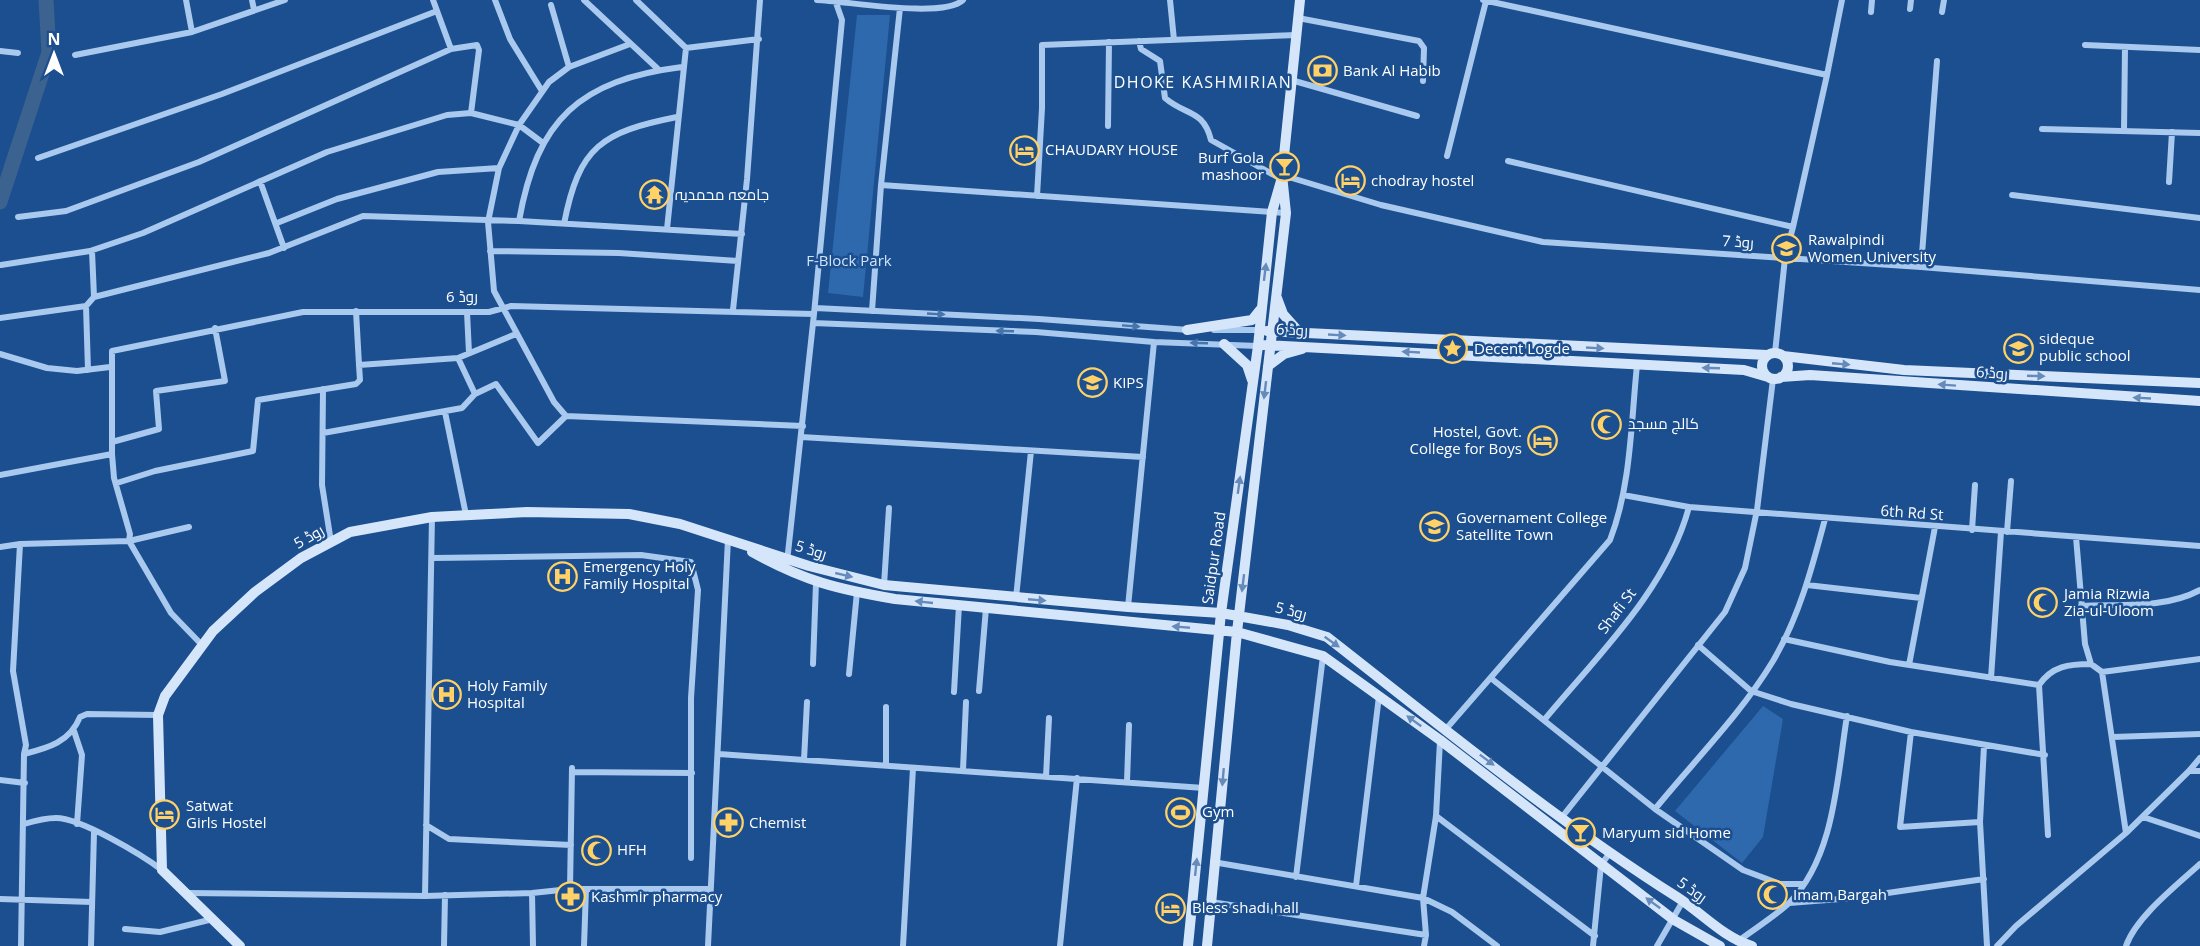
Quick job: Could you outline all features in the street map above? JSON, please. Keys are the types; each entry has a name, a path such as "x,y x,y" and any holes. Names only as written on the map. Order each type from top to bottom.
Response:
{"main road":[{"name":"Saidpur Road","path":"1188,946 1221,612 1258,346 1260,309 1272,212 1282,177 1299,0"},
{"name":"Saidpur Road","path":"1207,946 1237,632 1286,213 1282,177"},
{"path":"1276,298 1283,314 1300,333"},
{"path":"1187,330 1252,320 1260,309"},
{"name":"روڈ 6","path":"1258,330 1775,355 1904,370 2200,383"},
{"path":"1224,344 1247,365 1253,383"},
{"name":"روڈ 6","path":"1258,346 1271,344 1744,370 1774,378 1810,375 2200,401"},
{"path":"1268,366 1284,354 1311,346"},
{"path":"1775,355 1788,368 1774,378 1762,364 1775,355"},
{"name":"روڈ 5","path":"162,870 158,715 165,696 202,645 255,592 301,558 350,532 432,517 527,512 629,514 680,524 788,559 884,585 1128,607 1221,612 1327,637 1609,854 1683,901 1737,942 1752,946"},
{"name":"روڈ 5","path":"728,539 787,571 816,583 857,592 986,608 1237,632 1323,656 1440,740 1674,920 1719,946"},
{"path":"162,870 240,946"}],"street":[{"path":"186,0 192,32"},
{"path":"252,0 254,10"},
{"path":"75,55 192,32 285,0"},
{"path":"433,0 451,49"},
{"path":"495,0 510,39 542,91"},
{"path":"584,0 659,70"},
{"path":"636,0 686,48"},
{"path":"733,310 759,39 760,0"},
{"path":"817,0 931,9 958,5 963,0"},
{"path":"787,571 815,311 842,20 835,0"},
{"path":"1170,0 1174,40"},
{"path":"1775,355 1785,258 1842,0"},
{"path":"1870,12 1872,0"},
{"path":"1910,9 1911,0"},
{"path":"1942,12 1944,0"},
{"path":"1447,156 1488,1 1827,75"},
{"path":"551,5 569,67"},
{"path":"872,311 881,185 900,8"},
{"path":"38,158 222,94 437,11"},
{"path":"1298,18 1419,41 1424,48 1423,81"},
{"path":"1037,196 1042,108 1040,47 1045,43 1296,35"},
{"path":"686,48 759,39"},
{"name":"روڈ 7","path":"1139,41 1141,49 1160,61 1165,98 1177,108 1199,115 1208,128 1211,140 1282,177 1381,205 1544,242 1921,267 2200,290"},
{"path":"1108,126 1109,42"},
{"path":"18,217 66,212 199,162 451,49 473,44 477,45 479,50 471,113"},
{"path":"566,416 554,402 501,309 494,291 488,222 499,168 519,124 542,91 569,67 630,44"},
{"path":"2085,45 2200,50"},
{"path":"2124,131 2125,47"},
{"path":"667,229 677,117 682,97 682,67 686,48"},
{"path":"0,51 18,53"},
{"path":"1921,267 1937,61"},
{"path":"519,221 525,188 543,143 573,104 596,89 659,70 682,67"},
{"path":"1291,80 1417,116"},
{"path":"1,265 92,251 143,233 327,152 447,116 471,113 519,124 543,143"},
{"path":"564,224 583,162 593,151 608,137 635,125 677,117"},
{"path":"2042,129 2200,133"},
{"path":"2169,182 2172,132"},
{"path":"1508,161 1793,227"},
{"path":"277,224 337,200 438,172 499,168"},
{"path":"260,182 284,248"},
{"path":"881,185 1286,213"},
{"path":"2012,195 2200,218"},
{"path":"0,318 86,306 94,297 284,248 363,216 488,222 519,221 742,234"},
{"path":"92,251 94,297"},
{"path":"490,251 619,253 738,261"},
{"path":"86,306 88,370"},
{"name":"روڈ 6","path":"110,367 112,351 215,328 303,312 467,312 511,306 872,311 1039,318 1187,330 1258,330"},
{"path":"117,483 155,471 253,451 258,400 359,383 356,311"},
{"path":"467,312 469,353"},
{"path":"898,327 900,312"},
{"path":"1036,332 1039,318"},
{"name":"روڈ 6","path":"813,323 1036,332 1154,342 1258,346"},
{"path":"112,442 159,429 156,391 225,381 215,328"},
{"path":"359,365 458,358 516,334"},
{"path":"1128,607 1154,342"},
{"path":"0,354 47,368 88,370 110,367 112,454 129,541 171,613 202,645"},
{"path":"458,358 475,394"},
{"path":"1446,729 1492,679 1610,540 1619,519 1623,495 1637,365"},
{"path":"1562,817 1725,612 1744,568 1757,510 1774,378"},
{"path":"323,433 462,408 475,394 496,384 538,443 566,416 803,426"},
{"path":"323,389 322,485 331,542"},
{"path":"446,412 466,515"},
{"path":"801,437 1143,457"},
{"path":"1016,598 1031,451"},
{"path":"0,476 112,454"},
{"path":"1991,678 2004,532 2011,481"},
{"path":"1972,530 1975,485"},
{"name":"6th Rd St","path":"1623,495 1689,507 1757,510 1825,519 2200,546"},
{"name":"Shafi St","path":"1545,719 1623,626 1654,583 1673,552 1689,507"},
{"path":"884,585 889,508"},
{"path":"425,896 432,517"},
{"path":"1655,809 1752,691 1772,662 1807,585 1825,519"},
{"path":"0,547 20,544 129,541 189,527"},
{"path":"1909,665 1935,527"},
{"path":"2076,537 2085,644 2091,663 2102,672 2126,833"},
{"path":"708,946 728,539"},
{"path":"20,544 14,671 26,745 21,946"},
{"path":"433,558 641,555 691,562 698,590 691,698 691,858"},
{"path":"813,664 816,583"},
{"path":"1807,585 1922,598"},
{"path":"2081,606 2154,603 2184,598 2200,590"},
{"path":"849,674 857,592"},
{"path":"954,692 959,605"},
{"path":"979,691 986,608"},
{"path":"1784,639 1909,665 2039,685"},
{"path":"1698,645 1752,691 1791,704 1911,732 2045,755"},
{"path":"1296,877 1323,656"},
{"path":"2102,672 2200,659"},
{"path":"2048,835 2039,685 2047,674 2060,667 2091,663"},
{"path":"1492,679 1655,809 1743,870 1780,884 1804,884"},
{"path":"1356,886 1379,696"},
{"path":"804,760 807,702"},
{"path":"963,770 966,702"},
{"path":"886,707 886,765"},
{"path":"24,754 49,748 74,731 80,717 87,714 158,715"},
{"path":"1737,942 1789,903 1804,884 1815,864 1827,831 1847,716"},
{"path":"1046,777 1049,718"},
{"path":"1127,782 1129,726"},
{"path":"74,731 82,755 77,824"},
{"path":"1911,732 1900,827 1980,822"},
{"path":"2113,737 2200,734"},
{"path":"1424,946 1426,935 1423,898 1436,816 1440,740"},
{"path":"1984,746 1980,822 1987,946"},
{"path":"719,754 1204,788"},
{"path":"1997,946 2016,926 2126,833 2200,758"},
{"path":"903,946 913,768"},
{"path":"570,889 572,770 692,773"},
{"path":"2189,771 2200,771"},
{"path":"1060,946 1077,778"},
{"path":"0,780 25,783"},
{"path":"1436,816 1595,936"},
{"path":"2143,817 2200,836"},
{"path":"24,824 57,818 77,824 108,836 162,870"},
{"path":"426,825 449,839 571,845"},
{"path":"91,946 94,832"},
{"path":"1593,946 1601,865 1609,854"},
{"path":"1214,862 1423,898 1452,912 1497,946"},
{"path":"2126,946 2129,938 2153,909 2200,864"},
{"path":"1789,903 1853,898 1984,879"},
{"path":"188,894 425,896 532,893 570,889 710,889"},
{"path":"584,946 586,889"},
{"path":"532,893 533,946"},
{"path":"444,946 446,895"},
{"path":"0,899 92,902"},
{"path":"1658,946 1683,901"},
{"path":"1211,902 1426,935"},
{"path":"125,929 160,932 213,919"}],"green space":[{"name":"F-Block Park","path":"857,15 890,15 863,297 828,293"},
{"path":"1763,706 1783,719 1763,837 1742,863 1675,811"}],"waterway":[{"path":"0,202 49,52 46,0"}],"place":[{"name":"Bank Al Habib","path":"1322,71"},
{"name":"CHAUDARY HOUSE","path":"1024,150"},
{"name":"Burf Gola mashoor","path":"1285,167"},
{"name":"chodray hostel","path":"1350,181"},
{"name":"جامعہ محمدیہ","path":"654,195"},
{"name":"Rawalpindi Women University","path":"1787,249"},
{"name":"sideque public school","path":"2018,348"},
{"name":"Decent Logde","path":"1453,349"},
{"name":"KIPS","path":"1092,383"},
{"name":"کالج مسجد","path":"1607,424"},
{"name":"Hostel, Govt. College for Boys","path":"1543,441"},
{"name":"Governament College Satellite Town","path":"1435,527"},
{"name":"Emergency Holy Family Hospital","path":"562,576"},
{"name":"Jamia Rizwia Zia-ul-Uloom","path":"2043,603"},
{"name":"Holy Family Hospital","path":"446,695"},
{"name":"Gym","path":"1181,812"},
{"name":"Satwat Girls Hostel","path":"165,815"},
{"name":"Chemist","path":"728,823"},
{"name":"Maryum sid Home","path":"1581,833"},
{"name":"HFH","path":"596,850"},
{"name":"Imam Bargah","path":"1772,895"},
{"name":"Kashmir pharmacy","path":"570,897"},
{"name":"Bless shadi hall","path":"1171,908"}],"district":[{"name":"DHOKE KASHMIRIAN","path":"1203,82"}]}
